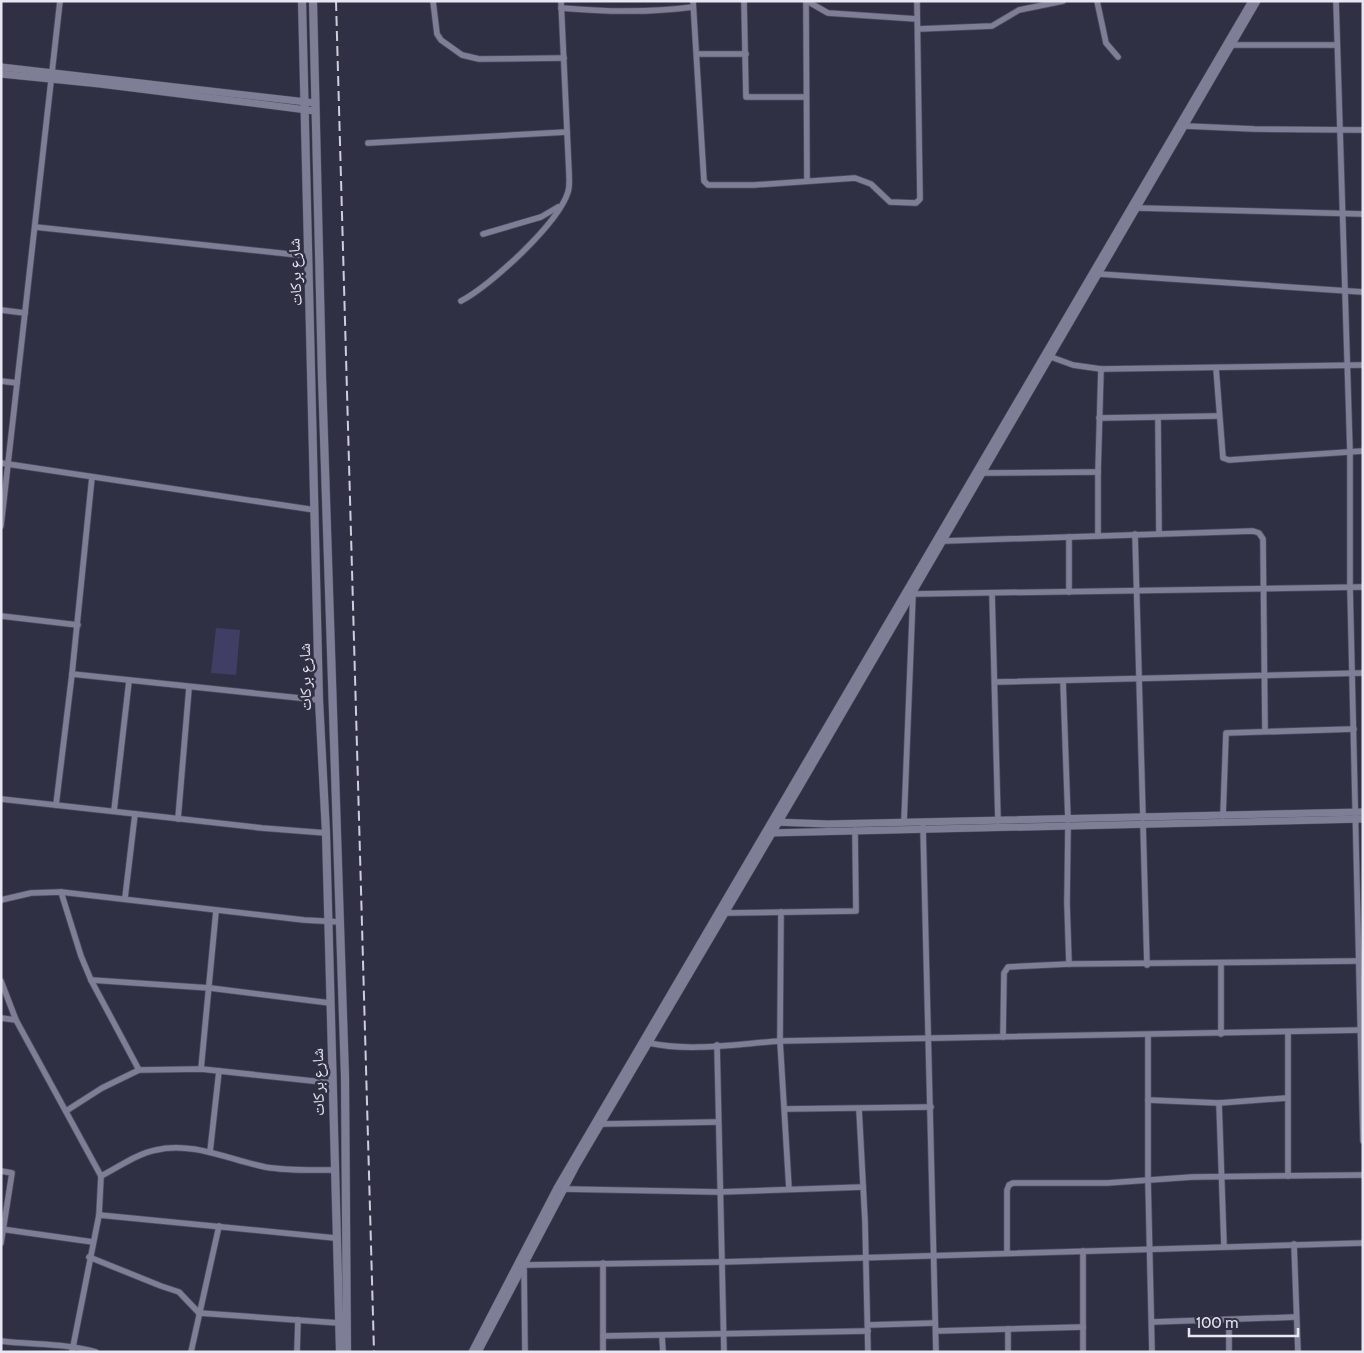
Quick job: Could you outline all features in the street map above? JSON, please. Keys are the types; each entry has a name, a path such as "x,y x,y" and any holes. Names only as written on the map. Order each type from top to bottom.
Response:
{"main road":[{"name":"شارع بركات","path":"302,1 319,700 326,833 340,1352"},
{"name":"شارع بركات","path":"312,1 345,1097 347,1352"}],"street":[{"path":"1,526 60,1"},
{"path":"433,1 437,34 441,40 462,55 479,59 564,58"},
{"path":"744,1 746,97 806,97"},
{"path":"807,180 806,1 828,13 917,19"},
{"path":"461,301 485,286 513,259 525,251 560,206 568,192 570,183 561,5 629,12 659,12 693,4 704,180 708,185 754,185 807,180 864,180 890,202 918,202 921,167 916,1"},
{"path":"918,29 992,26 1019,10 1063,1"},
{"path":"1097,1 1106,43 1118,57"},
{"path":"775,822 1078,304 1252,1"},
{"path":"478,1352 557,1188 768,833 913,594 1051,357 1078,304 1099,274 1138,208 1257,1"},
{"path":"1336,1 1350,452 1350,587 1354,729 1359,816 1358,961 1362,1030 1363,1141"},
{"path":"1232,45 1337,45"},
{"path":"697,54 746,54"},
{"path":"1,67 315,107"},
{"path":"1,74 53,75"},
{"path":"1185,126 1363,130"},
{"path":"368,143 567,132"},
{"path":"484,234 541,217 560,206"},
{"path":"1138,208 1363,214"},
{"path":"35,227 308,256"},
{"path":"1099,274 1363,292"},
{"path":"1,310 25,313"},
{"path":"1051,357 1072,365 1101,369 1363,365"},
{"path":"1216,368 1218,416 1223,458 1230,460 1363,451"},
{"path":"1098,536 1101,369"},
{"path":"1,381 17,383"},
{"path":"1099,418 1218,416"},
{"path":"1158,418 1159,533"},
{"path":"1,464 315,510"},
{"path":"983,473 1098,472"},
{"path":"56,805 78,625 92,477"},
{"path":"944,541 1159,533 1253,531 1259,533 1263,539 1265,730"},
{"path":"1135,534 1147,965"},
{"path":"1069,536 1069,592"},
{"path":"913,594 1363,587"},
{"path":"992,593 996,682 998,821"},
{"path":"904,822 913,594"},
{"path":"1,616 78,625"},
{"path":"996,682 1363,673"},
{"path":"72,674 129,682 319,700"},
{"path":"1063,681 1068,823 1067,903 1069,964"},
{"path":"114,811 129,682"},
{"path":"178,819 189,688"},
{"path":"1223,816 1226,733 1265,730 1354,729"},
{"path":"1,799 326,833"},
{"path":"125,898 135,814"},
{"path":"1143,821 1223,816 1359,816"},
{"path":"775,822 828,824 904,822 923,825 1359,816"},
{"path":"768,833 855,830 998,821 1068,823"},
{"path":"923,825 936,1352"},
{"path":"725,913 856,911 855,830"},
{"path":"472,1352 506,1292 524,1265 563,1189 725,913 768,833"},
{"path":"1,900 31,893 61,892 125,898 216,911 340,922"},
{"path":"61,892 81,956 91,980 139,1070"},
{"path":"201,1069 216,911"},
{"path":"781,912 780,1041 789,1189"},
{"path":"1003,1037 1005,969 1008,967 1069,964 1147,965 1358,961"},
{"path":"1221,964 1221,1034"},
{"path":"91,980 210,988 330,1002"},
{"path":"1,981 16,1020 101,1176 99,1215 89,1257 73,1349"},
{"path":"1,1018 16,1020"},
{"path":"649,1043 661,1046 717,1046 780,1041 1148,1036 1362,1030"},
{"path":"1288,1032 1286,1098 1288,1176"},
{"path":"1148,1036 1148,1180 1152,1352"},
{"path":"717,1046 724,1352"},
{"path":"66,1111 102,1088 139,1070 201,1069 332,1083"},
{"path":"210,1152 219,1071"},
{"path":"1148,1100 1219,1103 1286,1098"},
{"path":"1219,1103 1224,1246"},
{"path":"785,1109 931,1107"},
{"path":"859,1109 868,1352"},
{"path":"601,1124 718,1122"},
{"path":"101,1176 143,1154 158,1149 210,1152 284,1170 334,1170"},
{"path":"1,1171 12,1172 1,1244"},
{"path":"1007,1252 1009,1185 1107,1183 1222,1177 1363,1175"},
{"path":"563,1189 719,1192 863,1187"},
{"path":"99,1215 336,1238"},
{"path":"191,1352 219,1226"},
{"path":"3,1229 93,1242"},
{"path":"524,1265 721,1262 1007,1252 1149,1250 1224,1246 1363,1243"},
{"path":"1294,1244 1298,1352"},
{"path":"1083,1251 1083,1352"},
{"path":"89,1257 180,1292 199,1313 339,1323"},
{"path":"602,1264 603,1352"},
{"path":"524,1265 524,1352"},
{"path":"1152,1322 1296,1317"},
{"path":"298,1320 298,1352"},
{"path":"1229,1320 1229,1352"},
{"path":"603,1336 724,1336 935,1323"},
{"path":"936,1331 1083,1327"},
{"path":"1008,1329 1008,1352"},
{"path":"662,1336 662,1352"},
{"path":"1,1341 96,1352"}],"shaded area":[{"path":"216,628 240,630 236,675 211,673"}],"railway":[{"path":"336,1 374,1352"}]}
